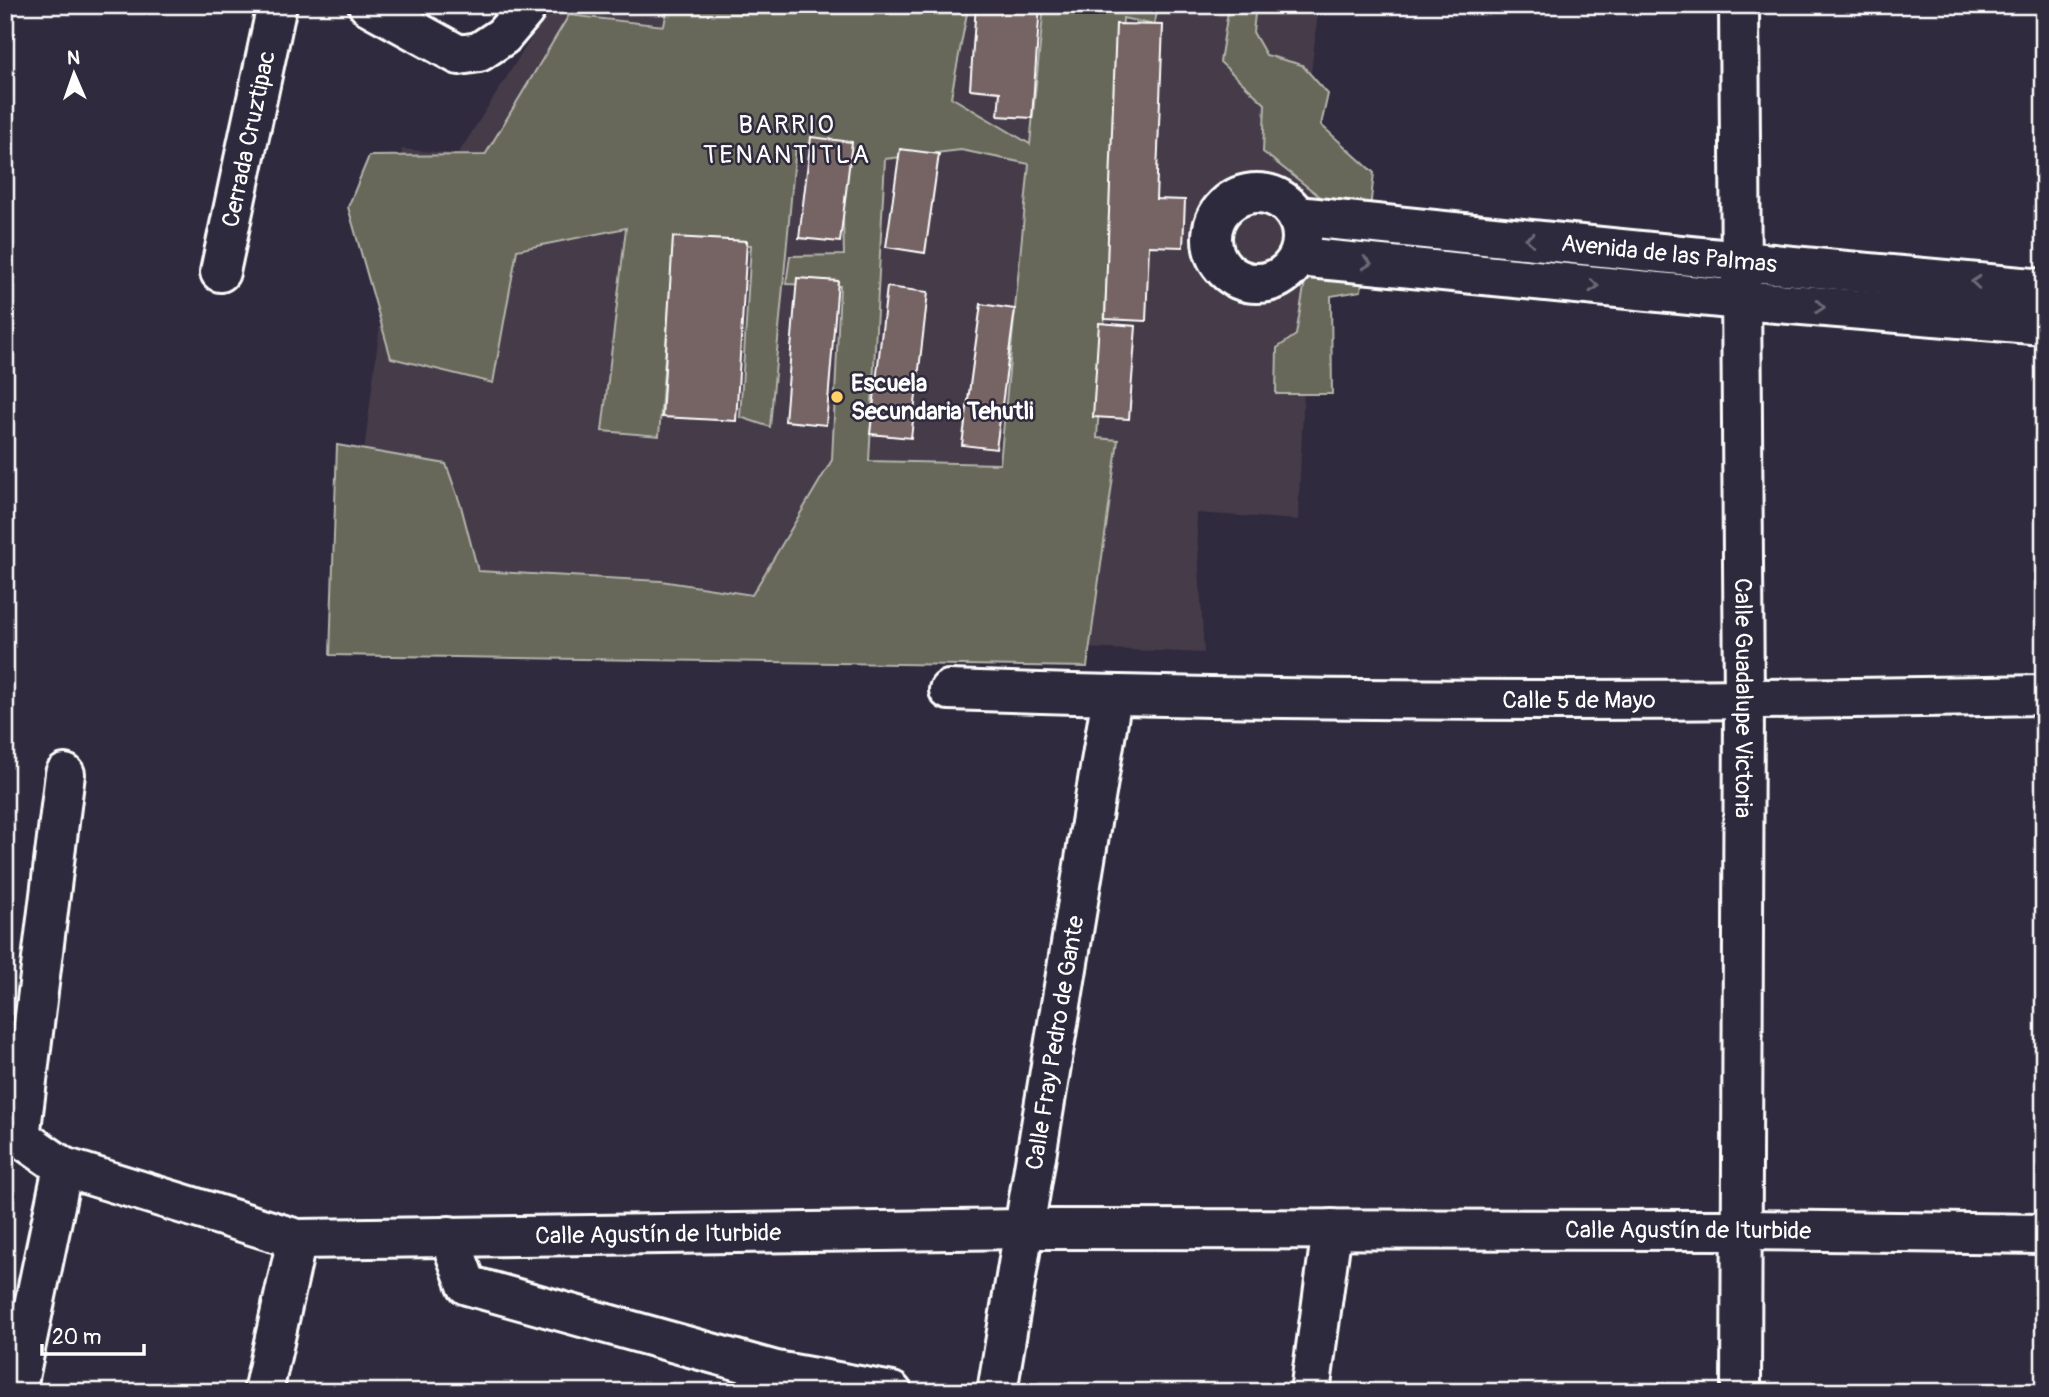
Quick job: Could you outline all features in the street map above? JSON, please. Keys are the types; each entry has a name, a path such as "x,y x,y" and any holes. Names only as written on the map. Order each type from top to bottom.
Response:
{"street":[{"name":"Cerrada Cruztipac","path":"220,272 277,5"},
{"path":"368,5 459,55 479,52 503,36 526,10 526,5"},
{"name":"Calle Guadalupe Victoria","path":"1740,5 1744,701 1741,1392"},
{"path":"1249,193 1276,196 1288,204 1297,216 1303,243 1299,257 1279,278 1250,282 1236,278 1224,269 1216,257 1212,242 1217,216 1237,197 1249,193"},
{"name":"Avenida de las Palmas","path":"1297,216 2044,289"},
{"name":"Avenida de las Palmas","path":"1299,257 1741,300 2044,325"},
{"name":"Calle 5 de Mayo","path":"949,690 1112,696 1744,701 2044,695"},
{"name":"Calle Fray Pedro de Gante","path":"997,1392 1112,696"},
{"path":"13,1135 65,774"},
{"name":"Calle Agustín de Iturbide","path":"13,1135 63,1167 297,1239 1026,1229 1742,1230 2044,1234"},
{"path":"16,1392 63,1167"},
{"path":"1310,1392 1332,1229"},
{"path":"450,1236 467,1285 776,1371 892,1392"},
{"path":"263,1392 297,1239"}],"shaded area":[{"name":"Escuela Secundaria Tehutli","path":"552,5 1319,5 1304,134 1352,181 1338,280 1309,281 1298,520 1196,513 1204,653 343,618 402,149 458,154"}],"green space":[{"path":"668,5 954,5 968,8 951,97 1030,144 1044,5 1159,5 1154,25 1123,18 1097,438 1118,440 1087,667 330,655 337,445 446,464 461,506 478,571 661,581 752,595 832,460 840,286 786,284 790,256 844,255 841,142 796,145 770,427 740,417 751,245 674,242 659,436 602,431 626,228 517,250 493,383 391,358 348,207 369,156 485,155 569,15 664,26","holes":["961,150 1029,164 1000,464 869,461 885,159"]},
{"path":"1229,5 1256,5 1253,32 1266,55 1302,65 1328,94 1321,125 1374,173 1361,291 1331,296 1332,394 1276,394 1277,348 1296,335 1307,269 1326,268 1328,203 1263,152 1265,104 1220,62"}],"building":[{"path":"976,5 1040,5 1032,118 998,116 1000,92 970,89"},
{"path":"1116,24 1163,25 1156,199 1185,200 1183,247 1149,246 1146,321 1105,319"},
{"path":"811,137 852,142 840,242 799,238"},
{"path":"900,149 939,154 925,253 886,247"},
{"path":"673,237 747,241 736,421 662,417"},
{"path":"797,278 838,281 826,425 785,421"},
{"path":"887,287 928,292 911,438 870,434"},
{"path":"981,304 1015,309 996,449 962,445"},
{"path":"1099,323 1136,326 1129,419 1093,417"}],"place":[{"name":"Escuela Secundaria Tehutli","path":"837,397"}],"district":[{"name":"BARRIO TENANTITLA","path":"787,139"}]}
